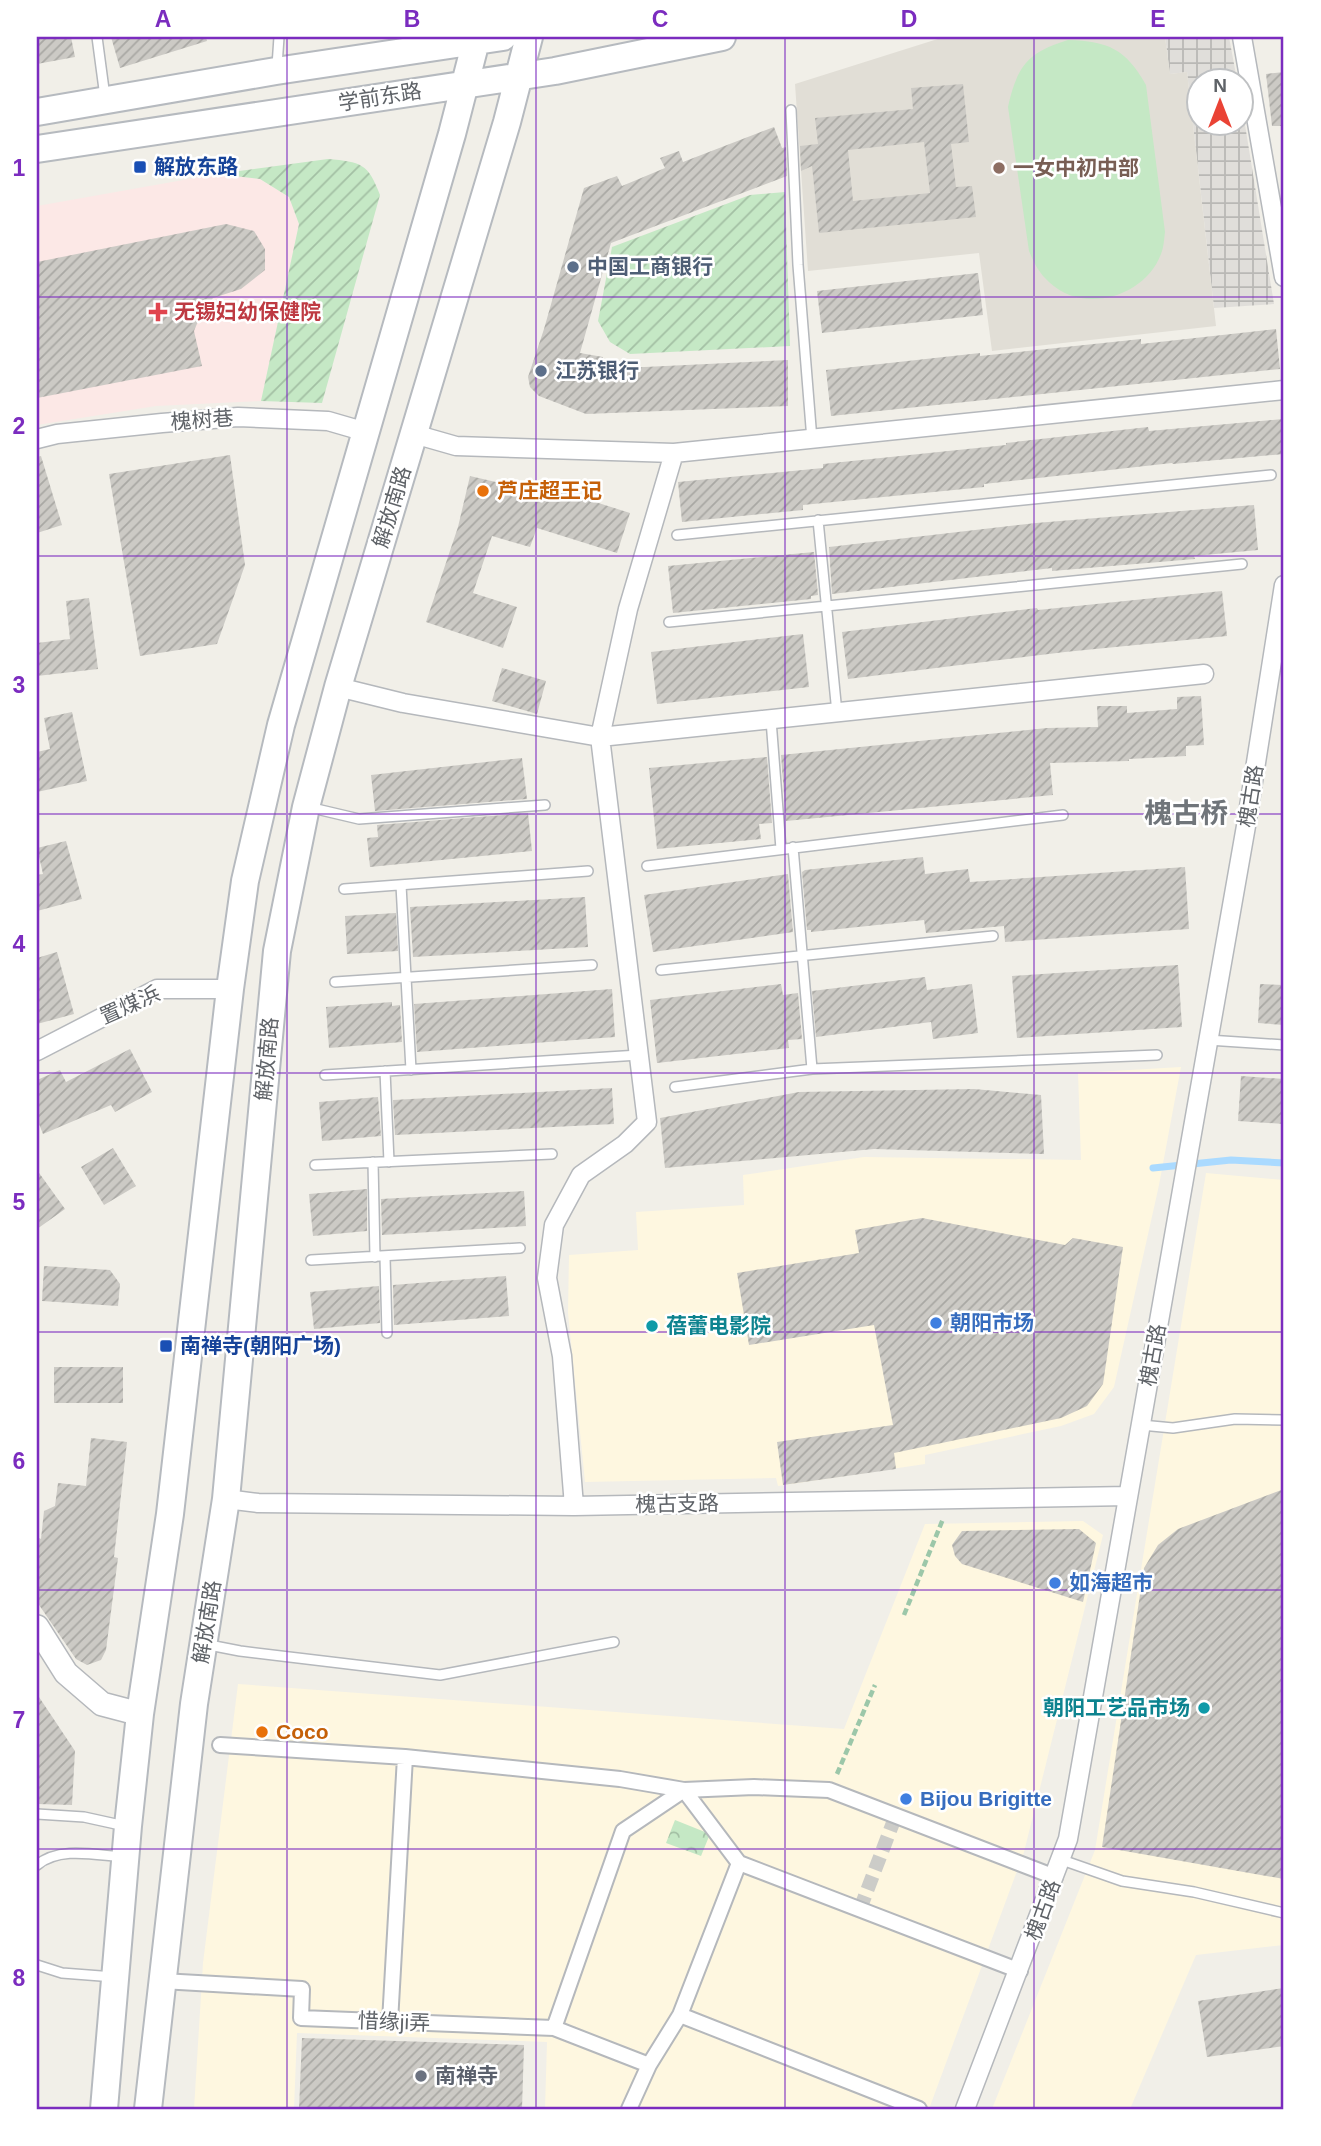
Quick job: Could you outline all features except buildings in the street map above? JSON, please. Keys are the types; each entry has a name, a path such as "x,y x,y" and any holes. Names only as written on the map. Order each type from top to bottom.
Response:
{"main road":[{"name":"学前东路","path":"37,112 276,71 503,37"},
{"name":"解放南路","path":"148,2109 204,1643 226,1499 277,951 306,807 338,687 507,122 529,37"},
{"name":"学前东路","path":"37,149 518,76 722,37"},
{"name":"解放南路","path":"104,2109 140,1714 170,1514 245,880 281,725 477,39"}],"street":[{"path":"1242,37 1284,277"},
{"path":"414,434 456,446 674,453 1284,390"},
{"name":"槐树巷","path":"37,439 57,434 136,425 238,417 328,421 366,432"},
{"path":"574,1506 562,1356 547,1278 554,1225 581,1175 625,1144 647,1122 600,737 628,609 674,453"},
{"name":"槐古路","path":"965,2109 1020,1971 1068,1839 1246,826 1284,585"},
{"path":"338,687 403,703 600,737 1205,674"},
{"name":"置煤浜","path":"37,1051 157,989 230,989"},
{"name":"槐古支路","path":"226,1499 258,1503 574,1506 1128,1496"},
{"path":"37,1626 66,1673 102,1704 140,1714"},
{"path":"220,1745 405,1757 620,1779 684,1790 754,1787 829,1790 1058,1868"},
{"path":"390,2022 405,1757"},
{"path":"684,1790 740,1863 1020,1971"},
{"path":"554,2028 623,1831 684,1790"},
{"path":"629,2109 649,2064 680,2015 740,1863"},
{"name":"惜缘ji弄","path":"162,1981 302,1989 300,2018 554,2028 649,2064"},
{"path":"680,2015 919,2109"}],"lane":[{"path":"97,37 106,99"},
{"path":"276,71 279,37"},
{"path":"791,110 798,265 812,440"},
{"path":"677,535 1271,475"},
{"path":"818,520 837,713"},
{"path":"669,622 1242,564"},
{"path":"771,720 781,849"},
{"path":"306,807 359,818 545,805"},
{"path":"647,866 1063,815"},
{"path":"793,847 812,1069"},
{"path":"344,889 588,871"},
{"path":"401,886 411,1070"},
{"path":"661,970 993,936"},
{"path":"335,982 592,965"},
{"path":"1208,1040 1284,1045"},
{"path":"325,1075 639,1055"},
{"path":"675,1087 812,1069 1157,1055"},
{"path":"384,1072 389,1162"},
{"path":"314,1165 552,1154"},
{"path":"373,1162 387,1333"},
{"path":"311,1261 520,1248"},
{"path":"1141,1425 1173,1428 1235,1419 1284,1420"},
{"path":"204,1643 240,1651 440,1675 614,1642"},
{"path":"37,1814 84,1817 128,1826"},
{"path":"37,1865 47,1857 70,1853 125,1857"},
{"path":"1058,1868 1194,1892 1284,1913"},
{"path":"37,1965 62,1973 115,1978"}],"path":[{"path":"904,1615 951,1499"},
{"path":"829,1790 875,1685"}],"shaded area":[{"name":"一女中初中部","path":"944,37 1165,37 1170,74 1184,72 1184,136 1194,136 1216,326 992,351 979,253 808,271 795,84"},
{"path":"1165,37 1229,37 1234,66 1184,66 1184,72 1170,74"},
{"path":"1194,136 1247,136 1274,304 1214,308"},
{"name":"无锡妇幼保健院","path":"217,174 260,179 289,197 299,224 261,401 156,406 37,425 37,206"},
{"name":"朝阳市场","path":"1181,1067 1159,1185 1114,1387 1094,1414 1061,1426 925,1455 925,1464 778,1486 776,1478 585,1482 568,1313 569,1255 638,1250 636,1212 744,1205 743,1175 864,1157 1081,1160 1078,1073"},
{"path":"1206,1173 1284,1180 1284,1945 1196,1955 1130,2109 992,2109 1095,1850"},
{"path":"1083,1521 1103,1535 1024,1852 929,2109 545,2109 547,2042 297,2033 294,2109 194,2109 203,1963 238,1684 844,1729 925,1524"}],"green space":[{"path":"1068,40 1094,42 1114,49 1131,63 1146,85 1165,232 1161,254 1142,281 1112,296 1095,299 1079,298 1063,292 1049,282 1037,268 1029,251 1008,107 1020,71 1026,63 1043,50"},
{"path":"328,159 362,166 371,176 380,195 322,403 261,401 299,224 289,197 260,179 217,174"},
{"path":"785,192 790,346 630,354 610,342 598,321 612,247 750,195"},
{"path":"675,1820 710,1834 701,1856 666,1843"}],"waterway":[{"path":"1153,1168 1231,1160 1284,1163"}],"tunnel":[{"path":"860,1909 896,1815"}],"place":[{"name":"解放东路","path":"140,167"},
{"name":"一女中初中部","path":"999,168"},
{"name":"中国工商银行","path":"573,267"},
{"name":"无锡妇幼保健院","path":"158,312"},
{"name":"江苏银行","path":"541,371"},
{"name":"芦庄超王记","path":"483,491"},
{"name":"朝阳市场","path":"936,1323"},
{"name":"蓓蕾电影院","path":"652,1326"},
{"name":"南禅寺(朝阳广场)","path":"166,1346"},
{"name":"如海超市","path":"1055,1583"},
{"name":"朝阳工艺品市场","path":"1204,1708"},
{"name":"Coco","path":"262,1732"},
{"name":"Bijou Brigitte","path":"906,1799"},
{"name":"南禅寺","path":"421,2076"}],"district":[{"name":"槐古桥","path":"1186,813"}]}
